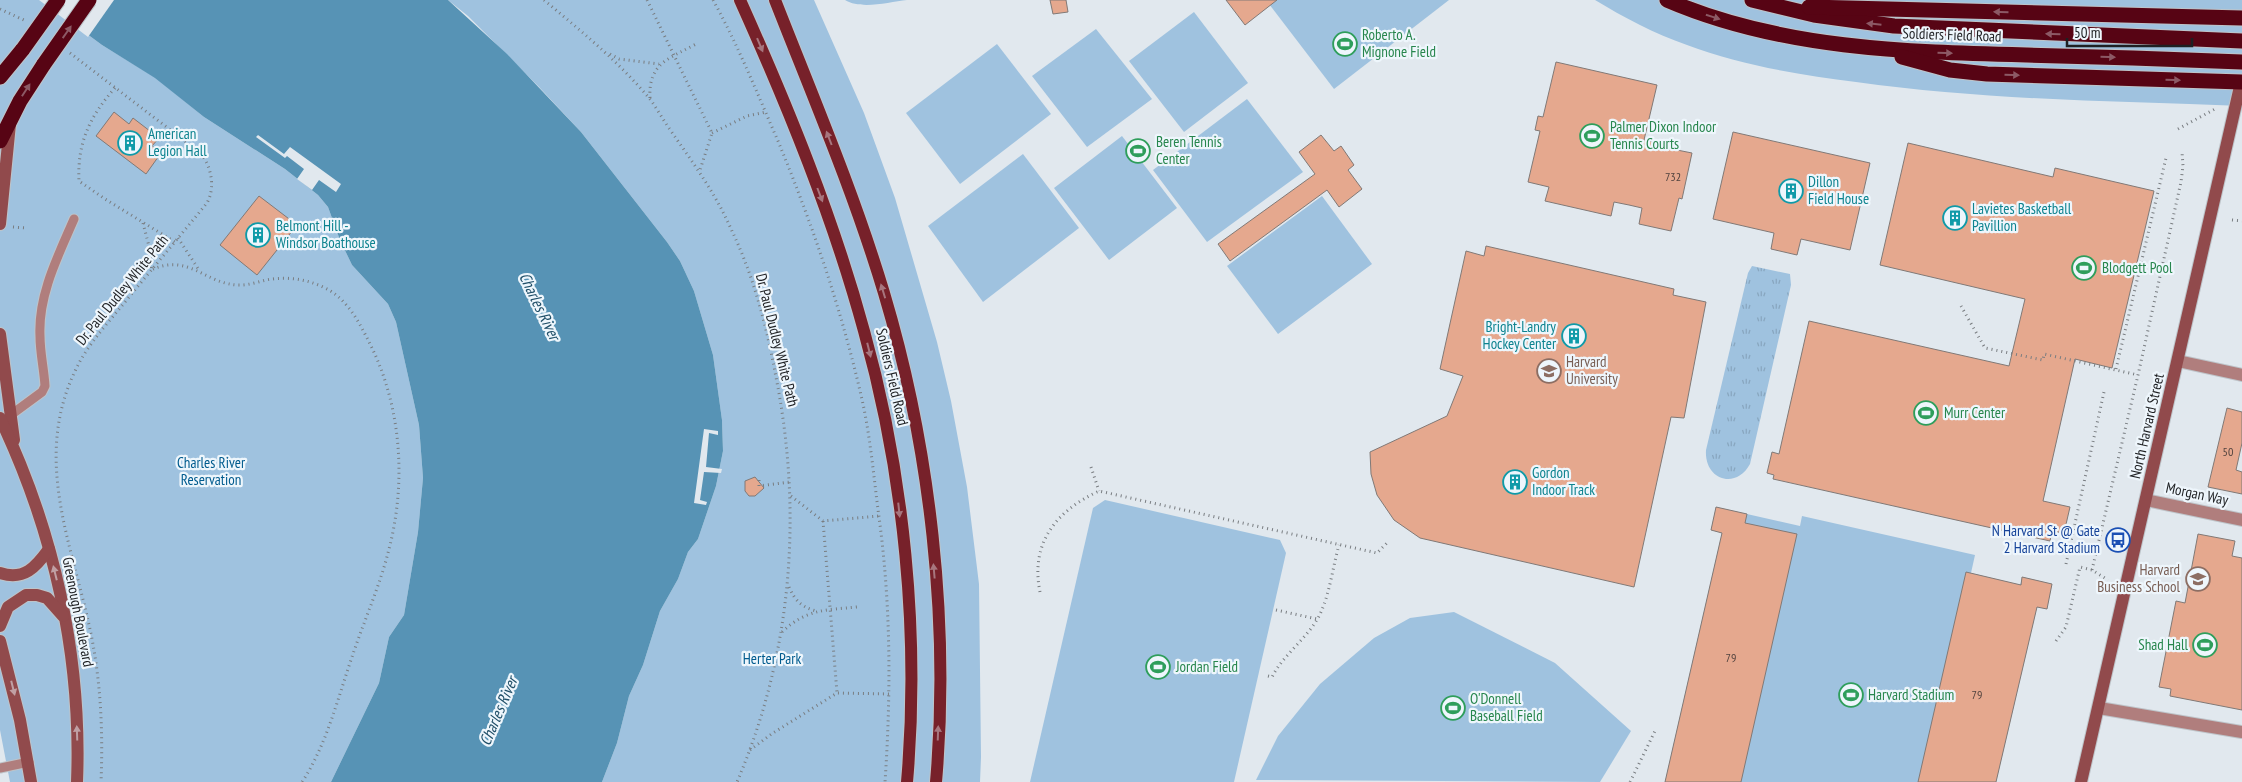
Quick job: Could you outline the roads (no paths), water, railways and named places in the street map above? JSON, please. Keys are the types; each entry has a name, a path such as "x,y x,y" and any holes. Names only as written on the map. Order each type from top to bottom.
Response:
{"highway":[{"path":"0,76 23,49 58,0"},
{"path":"0,142 11,117 44,64 89,0"},
{"name":"Soldiers Field Road","path":"1667,0 1710,17 1756,29 1862,47 1924,52 2242,62"},
{"name":"Soldiers Field Road","path":"1752,0 1852,22 1894,26 2242,41"},
{"path":"1778,7 2242,18"},
{"path":"1862,47 1950,70 1987,74 2242,80"}],"main road":[{"name":"Soldiers Field Road","path":"740,0 825,206 855,298 874,368 896,484 905,562 911,655 907,782"},
{"name":"Soldiers Field Road","path":"776,0 861,223 884,295 906,380 929,512 937,598 939,688 936,782"},
{"name":"North Harvard Street","path":"2081,782 2242,80"},
{"path":"5,225 11,117"},
{"name":"Greenough Boulevard","path":"0,334 4,418 34,499 49,549 66,620 74,686 77,782"},
{"path":"0,574 15,576 32,570 49,549"},
{"path":"0,626 8,607 21,597 31,595 47,598 66,620"},
{"path":"0,641 14,692 29,762 31,782"}],"street":[{"path":"2178,361 2242,375"},
{"name":"Morgan Way","path":"2146,500 2242,520"},
{"path":"2099,708 2242,732"}],"lane":[{"path":"4,418 42,392 45,386 40,336 42,304 54,265 74,219"},
{"path":"0,768 29,762"}],"water":[{"name":"Charles River","path":"41,0 448,0 507,54 581,132 667,242 680,261 694,291 713,355 722,420 723,451 716,486 698,539 688,552 678,579 660,611 643,665 629,696 617,743 602,782 331,782 379,683 389,637 404,615 418,532 423,478 419,425 396,322 388,304 352,265 340,240 328,207 318,195 285,169 204,117 155,78 102,45"}],"place":[{"name":"Roberto A. Mignone Field","path":"1345,44"},
{"name":"Palmer Dixon Indoor Tennis Courts","path":"1592,136"},
{"name":"American Legion Hall","path":"130,143"},
{"name":"Beren Tennis Center","path":"1138,151"},
{"name":"Dillon Field House","path":"1791,191"},
{"name":"Lavietes Basketball Pavillion","path":"1955,218"},
{"name":"Belmont Hill - Windsor Boathouse","path":"258,235"},
{"name":"Blodgett Pool","path":"2084,268"},
{"name":"Bright-Landry Hockey Center","path":"1574,336"},
{"name":"Harvard University","path":"1549,371"},
{"name":"Murr Center","path":"1926,413"},
{"name":"Gordon Indoor Track","path":"1515,482"},
{"name":"N Harvard St @ Gate 2 Harvard Stadium","path":"2118,540"},
{"name":"Harvard Business School","path":"2198,579"},
{"name":"Shad Hall","path":"2205,645"},
{"name":"Jordan Field","path":"1158,667"},
{"name":"Harvard Stadium","path":"1851,695"},
{"name":"O'Donnell Baseball Field","path":"1453,708"}],"park label":[{"name":"Charles River Reservation","path":"211,472"},
{"name":"Herter Park","path":"772,659"}]}
